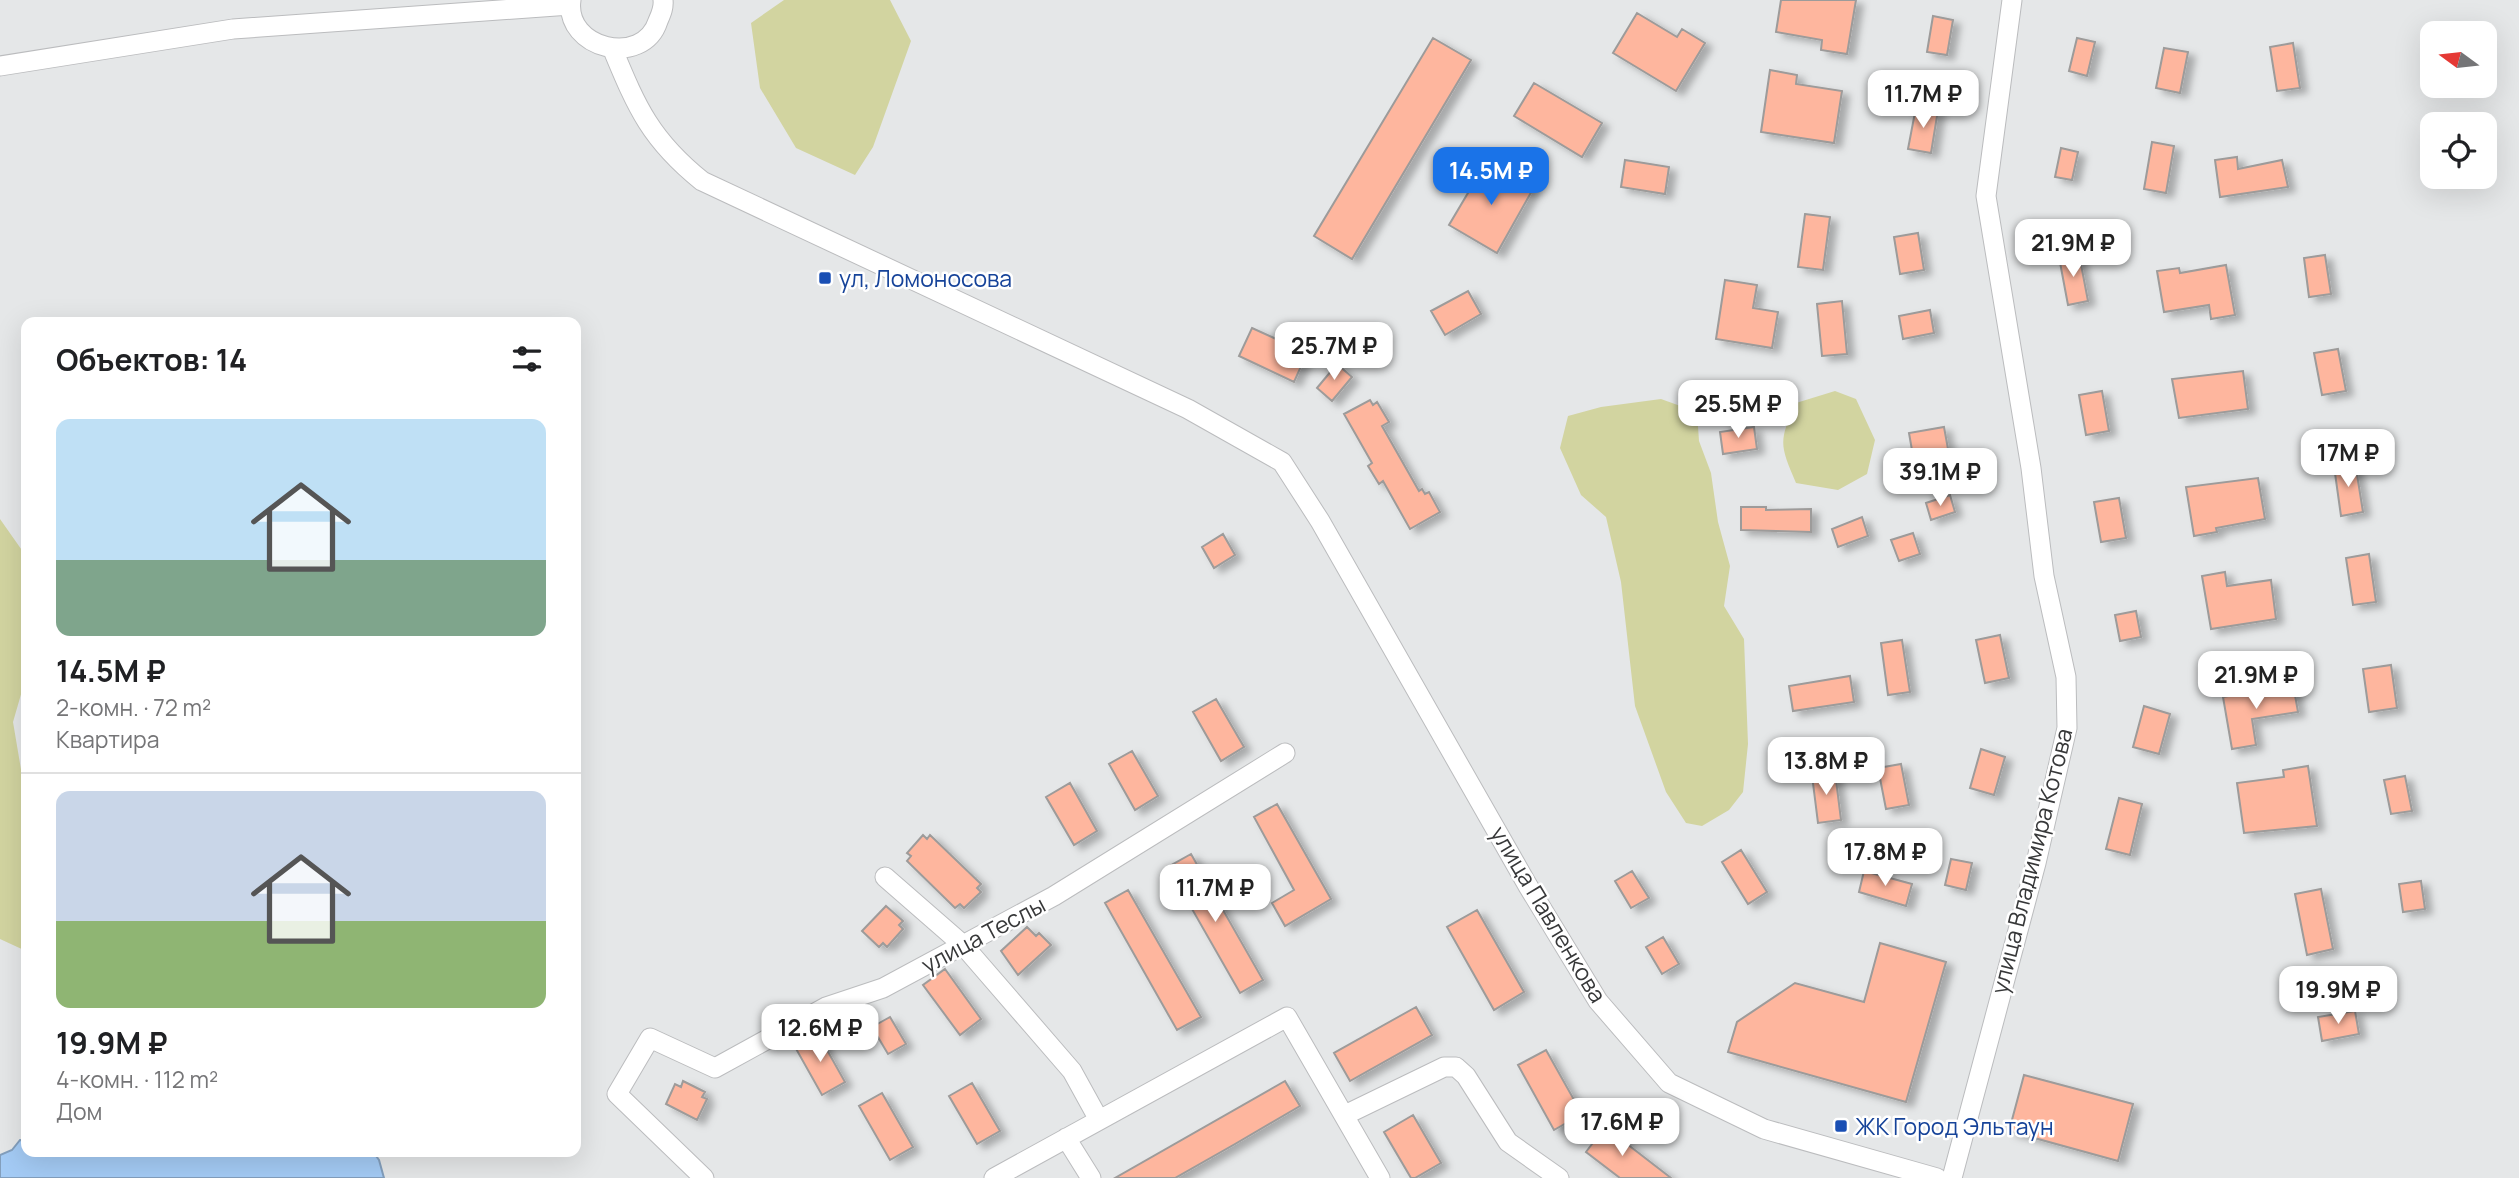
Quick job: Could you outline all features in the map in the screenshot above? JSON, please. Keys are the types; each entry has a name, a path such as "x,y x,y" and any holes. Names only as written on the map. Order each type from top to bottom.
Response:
{"street":[{"path":"0,66 233,29 571,2 576,26 592,43 613,50 637,45 656,28 663,0"},
{"name":"улица Владимира Котова","path":"1952,1178 2036,863 2067,728 2066,677 2044,576 2031,468 1986,196 2012,0"},
{"name":"улица Павленкова","path":"613,50 639,113 673,157 702,180 1188,409 1282,462 1320,521 1490,815 1528,886 1598,1001 1669,1083 1764,1129 1937,1178"},
{"name":"улица Теслы","path":"704,1178 617,1094 650,1038 715,1068 826,1007 883,988 1054,896 1285,754"},
{"path":"885,877 963,945 1072,1071 1099,1120"},
{"path":"994,1178 1287,1017 1380,1178"},
{"path":"1345,1115 1444,1067 1456,1067 1466,1076 1508,1142 1559,1178"},
{"path":"1066,1138 1091,1178"}],"green space":[{"path":"784,0 890,0 911,41 873,147 855,175 796,148 760,88 751,23"},
{"path":"1835,391 1856,399 1875,440 1867,474 1838,490 1796,483 1783,443 1790,416 1796,403"},
{"path":"1661,399 1697,412 1699,441 1711,473 1718,522 1730,566 1724,606 1744,639 1748,744 1743,792 1729,810 1702,826 1686,823 1666,792 1635,706 1621,582 1606,517 1581,495 1560,448 1568,416 1601,407"},
{"path":"0,519 21,549 21,694 13,722 21,769 21,949 0,939"}],"water":[{"path":"20,1140 21,1157 377,1157 384,1178 0,1178 0,1155 12,1150"}],"building":[{"path":"1781,0 1856,0 1847,54 1821,50 1822,40 1776,32"},
{"path":"1637,13 1677,37 1682,29 1705,43 1676,91 1613,53"},
{"path":"1933,16 1953,20 1947,55 1927,52"},
{"path":"1433,38 1471,60 1352,259 1314,236"},
{"path":"2077,38 2095,42 2087,76 2069,71"},
{"path":"2293,43 2300,88 2277,91 2270,47"},
{"path":"2164,48 2188,52 2180,93 2156,88"},
{"path":"1770,70 1797,75 1796,84 1842,91 1834,143 1761,132"},
{"path":"1534,83 1602,123 1582,157 1514,116"},
{"path":"1916,107 1938,110 1931,153 1908,149"},
{"path":"2152,142 2174,146 2166,193 2144,189"},
{"path":"2061,148 2078,152 2072,180 2055,177"},
{"path":"2237,157 2238,169 2282,160 2288,187 2220,197 2215,160"},
{"path":"1625,160 1669,167 1665,194 1621,187"},
{"path":"1487,161 1533,189 1497,253 1449,225"},
{"path":"1805,214 1830,217 1823,270 1798,267"},
{"path":"1918,233 1924,270 1900,274 1894,237"},
{"path":"2079,254 2088,301 2068,305 2059,257"},
{"path":"2325,255 2331,294 2309,297 2304,258"},
{"path":"2226,265 2235,315 2211,319 2209,305 2164,312 2157,271 2179,268 2180,273"},
{"path":"1725,280 1757,285 1753,308 1778,312 1772,348 1716,339"},
{"path":"1468,291 1481,314 1445,335 1431,311"},
{"path":"1842,301 1847,354 1822,356 1817,304"},
{"path":"1930,310 1934,333 1903,339 1899,316"},
{"path":"1252,328 1307,353 1294,382 1239,356"},
{"path":"2338,349 2346,391 2322,395 2314,353"},
{"path":"1337,364 1352,377 1332,401 1317,388"},
{"path":"2243,371 2248,409 2179,418 2172,379"},
{"path":"2102,391 2109,431 2086,435 2079,395"},
{"path":"1370,400 1373,405 1377,402 1389,422 1382,426 1419,491 1422,489 1425,494 1429,492 1440,512 1410,529 1383,481 1379,484 1368,466 1372,463 1344,414"},
{"path":"1754,427 1757,449 1723,454 1720,432"},
{"path":"1944,427 1948,449 1913,456 1909,433"},
{"path":"2355,462 2363,512 2341,516 2334,466"},
{"path":"2258,478 2265,519 2216,528 2217,532 2194,536 2186,487"},
{"path":"1950,495 1955,512 1931,520 1926,503"},
{"path":"2119,498 2126,538 2101,542 2094,502"},
{"path":"1741,507 1766,507 1766,510 1811,509 1811,532 1741,530"},
{"path":"1862,517 1868,536 1838,547 1832,529"},
{"path":"1913,533 1920,554 1899,561 1891,540"},
{"path":"1223,534 1235,555 1214,568 1202,547"},
{"path":"2369,554 2376,602 2353,605 2346,558"},
{"path":"2225,572 2227,586 2271,580 2276,619 2211,629 2202,576"},
{"path":"2136,611 2141,637 2120,641 2115,615"},
{"path":"2000,635 2009,678 1985,683 1976,640"},
{"path":"1902,640 1910,692 1888,695 1881,643"},
{"path":"2391,665 2397,708 2369,712 2363,669"},
{"path":"1850,676 1854,702 1793,711 1789,686"},
{"path":"2293,684 2298,712 2252,719 2256,745 2232,749 2223,697"},
{"path":"1216,699 1244,747 1221,761 1193,712"},
{"path":"2144,706 2170,714 2159,754 2133,747"},
{"path":"1981,749 2005,757 1994,795 1970,788"},
{"path":"1132,751 1158,796 1135,810 1109,764"},
{"path":"1901,764 1909,805 1886,809 1878,768"},
{"path":"2308,766 2317,826 2244,833 2237,783 2284,777 2283,770"},
{"path":"1835,772 1841,820 1818,823 1812,775"},
{"path":"2405,776 2412,811 2391,814 2384,780"},
{"path":"1070,783 1097,831 1074,845 1046,797"},
{"path":"2119,798 2142,804 2130,855 2106,849"},
{"path":"1277,804 1331,899 1285,926 1272,903 1294,890 1254,817"},
{"path":"923,835 927,839 930,835 981,884 977,888 981,892 964,908 960,904 955,908 907,861 911,856 907,853"},
{"path":"1741,850 1767,892 1748,904 1722,862"},
{"path":"1191,854 1263,980 1240,993 1168,867"},
{"path":"1951,859 1972,863 1966,890 1945,885"},
{"path":"1632,871 1649,898 1631,908 1615,881"},
{"path":"1864,871 1912,884 1906,906 1859,892"},
{"path":"2421,881 2425,909 2403,912 2399,884"},
{"path":"2321,889 2333,949 2307,955 2295,894"},
{"path":"1128,890 1201,1017 1177,1030 1105,903"},
{"path":"886,906 903,921 899,925 903,929 887,947 883,943 879,947 862,931"},
{"path":"1477,910 1524,992 1494,1010 1447,927"},
{"path":"1027,927 1036,936 1039,933 1051,945 1018,975 1001,951"},
{"path":"1663,937 1679,964 1662,974 1646,947"},
{"path":"1880,943 1946,962 1906,1102 1728,1052 1737,1022 1795,983 1864,1002"},
{"path":"945,969 981,1019 960,1035 923,985"},
{"path":"1416,1007 1432,1035 1350,1081 1334,1053"},
{"path":"2355,1011 2359,1034 2322,1041 2318,1017"},
{"path":"890,1017 906,1044 888,1054 872,1027"},
{"path":"818,1034 845,1082 822,1095 795,1047"},
{"path":"1546,1050 1582,1114 1554,1130 1518,1065"},
{"path":"2024,1075 2133,1104 2118,1161 2009,1131"},
{"path":"683,1081 705,1092 702,1097 707,1099 697,1120 666,1104 675,1084 681,1087"},
{"path":"1285,1081 1300,1106 1235,1144 1175,1178 1115,1178"},
{"path":"972,1083 1000,1131 977,1144 949,1096"},
{"path":"882,1093 913,1147 890,1160 859,1106"},
{"path":"1413,1115 1441,1163 1411,1178 1384,1132"},
{"path":"1605,1127 1671,1178 1620,1178 1586,1152"}],"place":[{"name":"ул, Ломоносова","path":"825,278"},
{"name":"ЖК Город Эльтаун","path":"1841,1126"}]}
